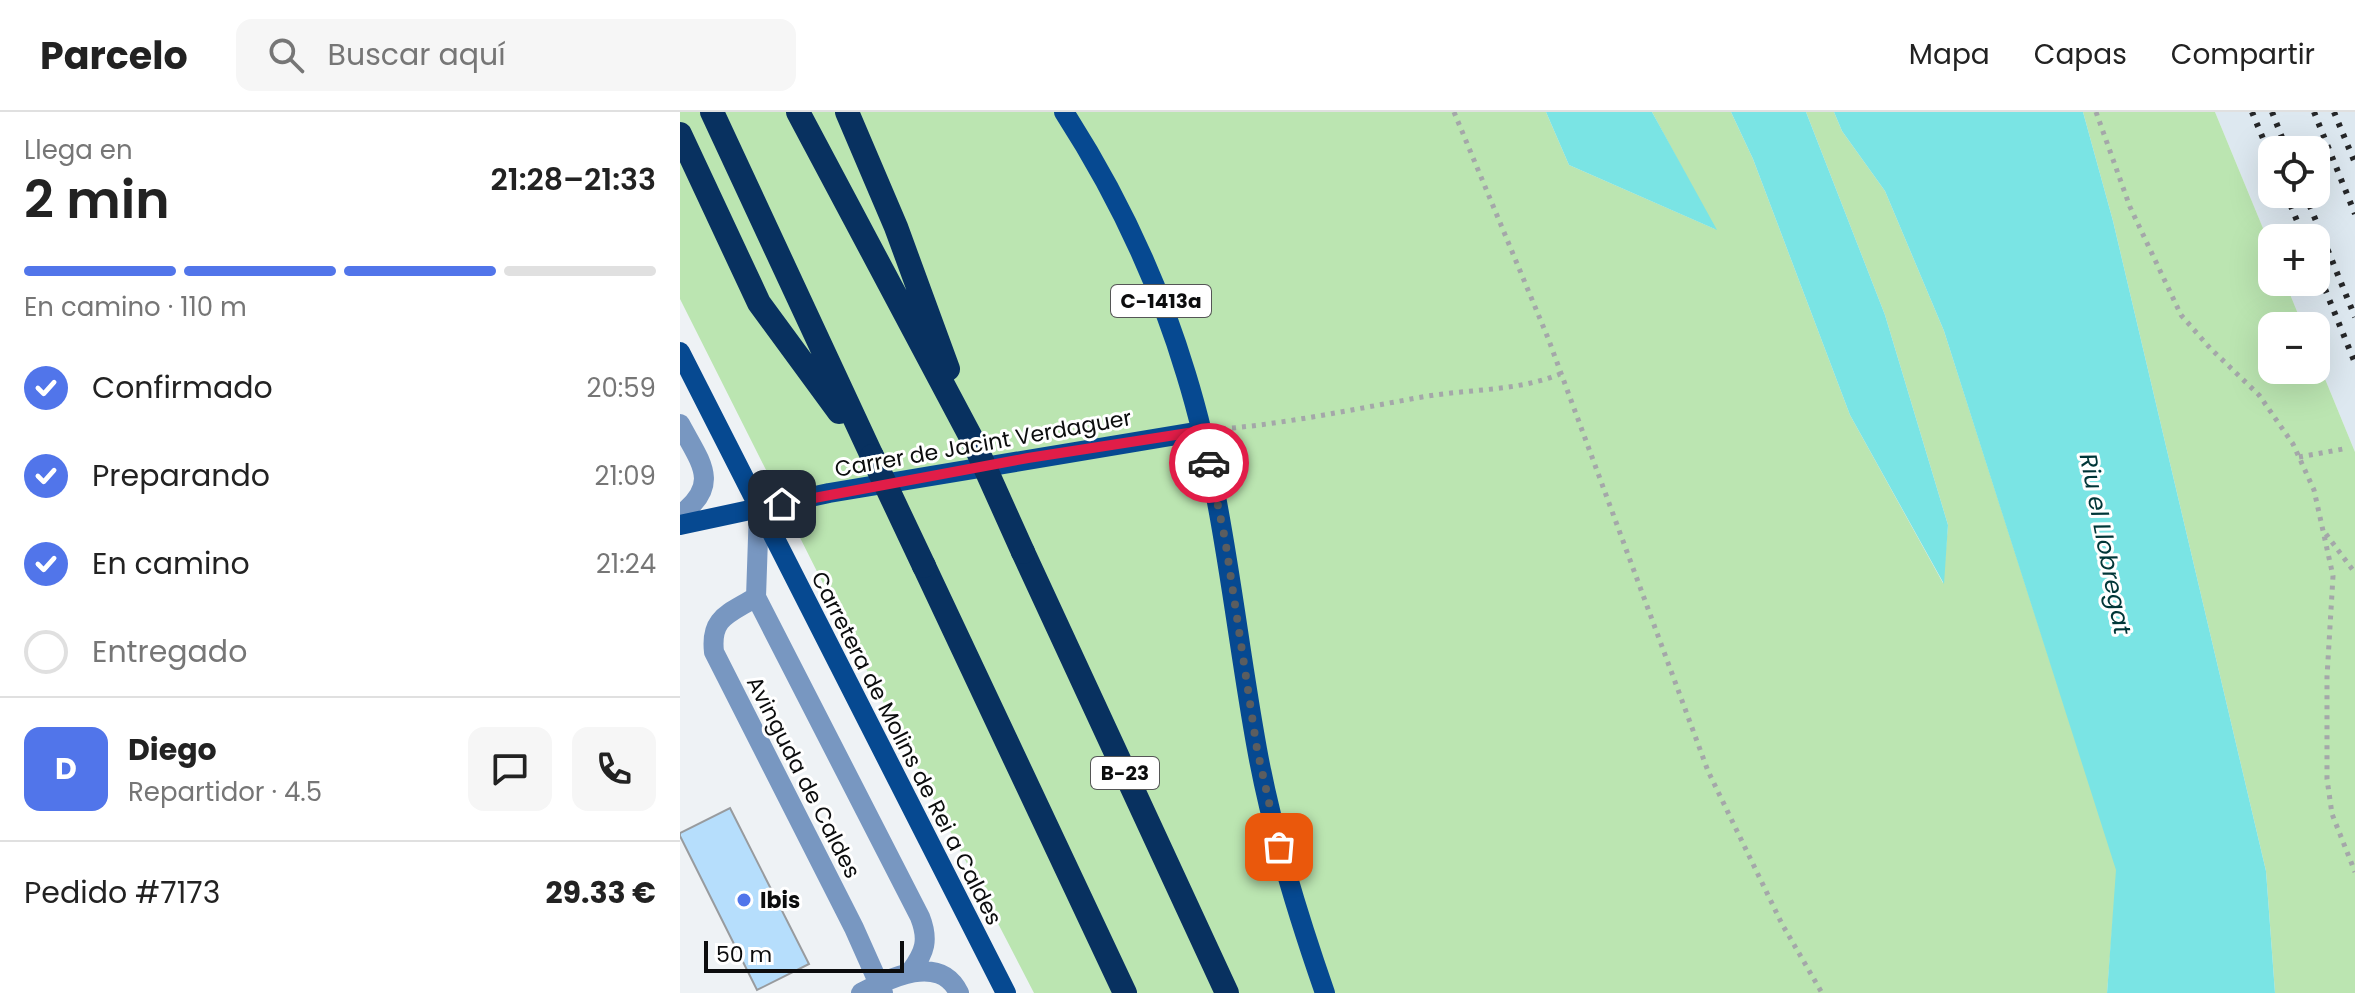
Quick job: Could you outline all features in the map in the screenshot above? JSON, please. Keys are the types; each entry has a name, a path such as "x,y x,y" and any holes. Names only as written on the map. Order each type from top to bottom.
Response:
{"highway":[{"path":"712,112 1125,993"},
{"name":"B-23","path":"798,112 974,443 1227,993"},
{"path":"847,112 896,227 974,443"},
{"path":"680,134 759,303 872,456"}],"main road":[{"name":"C-1413a","path":"1064,112 1115,198 1149,269 1187,376 1225,539 1257,749 1279,847 1325,993"},
{"name":"Carretera de Molins de Rei a Caldes","path":"680,352 1006,993"},
{"name":"Carrer de Jacint Verdaguer","path":"680,525 829,493 1201,431"}],"street":[{"path":"680,424 699,461 705,487 701,496 680,515"},
{"path":"759,509 756,597 925,931 925,948 911,971 874,990"},
{"name":"Avinguda de Caldes","path":"756,597 720,619 712,634 714,652 854,928 874,990"},
{"path":"911,971 940,974 959,993"}],"path":[{"path":"1454,112 1560,374 1708,771 1782,924 1822,993"},
{"path":"2096,112 2130,207 2181,315 2259,395 2299,457 2314,490 2333,576 2327,677 2327,779 2332,814 2355,872"},
{"path":"1201,431 1295,421 1430,396 1529,384 1560,374"},
{"path":"2299,457 2343,449"},
{"path":"2325,533 2355,573"}],"shaded area":[{"path":"2215,112 2355,112 2355,452 2327,384 2330,384 2330,312 2297,312 2291,296 2330,296 2330,224 2261,224"}],"green space":[{"path":"680,112 1546,112 1569,165 1715,229 1652,112 1731,112 1753,159 1850,415 1943,583 1948,525 1885,315 1806,112 1834,112 1842,131 1885,191 1944,331 2117,870 2107,993 1034,993 680,299"},
{"path":"2083,112 2215,112 2261,224 2258,224 2258,296 2291,296 2297,312 2258,312 2258,384 2327,384 2355,452 2355,993 2275,993 2266,871 2113,221"}],"water":[{"path":"1546,112 1652,112 1717,230 1569,165"},
{"path":"1731,112 1806,112 1885,315 1948,525 1944,584 1850,415 1753,159"},
{"name":"Riu el Llobregat","path":"1834,112 2083,112 2113,221 2266,871 2275,993 2107,993 2116,870 1944,331 1885,191 1842,131"}],"building":[{"name":"Ibis","path":"730,808 809,964 757,990 680,836 680,833"}],"railway":[{"path":"2252,112 2262,136"},
{"path":"2272,112 2281,136"},
{"path":"2314,112 2355,214"},
{"path":"2334,112 2355,163"},
{"path":"2292,208 2298,224"},
{"path":"2311,208 2355,317"},
{"path":"2328,296 2355,363"}],"way so far":[{"path":"1209,463 1225,539 1257,749 1279,847"}],"place":[{"name":"Ibis","path":"744,900"}],"route":[{"path":"782,504 1028,458 1201,431 1209,463"}]}
